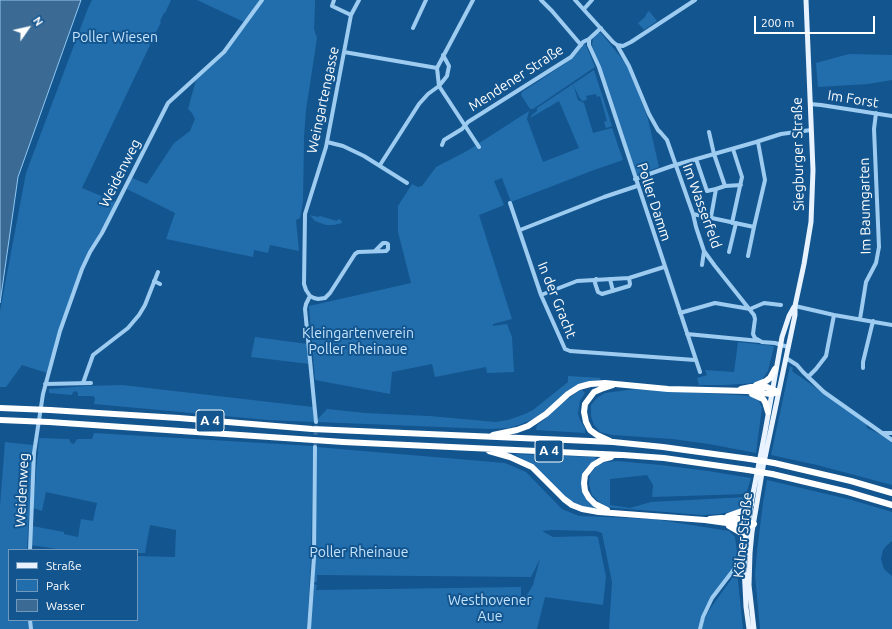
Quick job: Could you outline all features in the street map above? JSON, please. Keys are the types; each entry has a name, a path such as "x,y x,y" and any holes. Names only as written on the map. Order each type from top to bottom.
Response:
{"highway":[{"path":"749,389 770,378 775,369"},
{"path":"481,437 528,426 546,414 568,394 579,387 590,384 605,383 675,389 734,391 749,389 778,392"},
{"path":"613,442 590,430 586,422 584,412 585,404 594,392 616,384"},
{"path":"749,389 763,399 768,412"},
{"name":"A 4","path":"0,408 178,418 312,429 613,442 692,450 750,458 844,479 892,493"},
{"name":"A 4","path":"0,420 344,442 664,458 772,474 848,492 892,505"},
{"path":"476,448 510,456 520,460 532,467 572,505 582,509 705,520 721,521 742,519 750,524"},
{"path":"612,512 595,504 589,498 585,491 585,475 597,461 622,455"},
{"path":"721,521 738,514 751,504"},
{"path":"721,521 739,531 746,540"}],"main road":[{"name":"Siegburger Straße","path":"763,467 795,315 795,306 804,264 811,219 813,170 806,0"},
{"name":"Siegburger Straße","path":"756,479 780,345 789,316 795,306"},
{"name":"Kölner Straße","path":"749,629 744,586 746,540 763,467"},
{"name":"Kölner Straße","path":"754,629 749,585 751,504 756,479"}],"street":[{"name":"Weidenweg","path":"30,549 34,453 45,384 60,331 82,269 168,103 226,50 262,0"},
{"path":"334,0 332,6 352,16"},
{"name":"Weingartengasse","path":"310,296 304,284 305,222 308,205 327,142 352,16 359,0"},
{"path":"413,28 426,0"},
{"path":"473,0 436,68 439,86 479,147"},
{"path":"541,0 581,45"},
{"name":"Im Wasserfeld","path":"575,0 617,45 629,66 649,114 658,130 667,140 693,214 704,251 750,309 755,317 754,336 762,342"},
{"path":"584,9 592,0"},
{"path":"617,45 623,46 631,42 695,0"},
{"name":"Mendener Straße","path":"442,145 444,140 468,122 571,57 581,45 590,39 601,28"},
{"name":"Poller Damm","path":"590,39 589,45 598,67 700,372"},
{"path":"344,52 436,68"},
{"path":"380,165 419,104 428,94 439,86 447,76 449,71 448,61 443,55"},
{"name":"Im Forst","path":"810,104 892,116"},
{"name":"Im Baumgarten","path":"860,318 866,282 876,264 879,247 874,129 876,113"},
{"path":"635,179 676,165 786,133 811,130"},
{"path":"708,132 724,184"},
{"path":"327,142 351,150 380,165 407,183"},
{"path":"748,256 765,177 758,142"},
{"path":"729,252 742,177 733,149"},
{"path":"696,159 708,191 716,189 724,184 741,185"},
{"path":"520,230 604,197 637,186"},
{"path":"711,217 716,198 716,189"},
{"name":"In der Gracht","path":"510,203 541,295 563,345 567,350 695,360"},
{"path":"693,214 754,227"},
{"path":"316,422 305,309 306,304 310,296 318,299 328,296 355,254 358,252 376,251"},
{"path":"702,265 704,251"},
{"path":"541,295 577,281 629,278 664,267"},
{"path":"83,383 92,357 128,328 136,319 145,305 158,272"},
{"path":"596,280 595,283 598,292 602,294 629,286 629,278"},
{"path":"610,279 613,291"},
{"path":"154,281 160,284"},
{"path":"680,313 714,302 750,309 764,303 781,305"},
{"path":"795,306 834,315 860,318 892,325"},
{"path":"808,377 826,356 834,315"},
{"path":"864,368 863,362 873,321"},
{"path":"687,334 762,342 788,347"},
{"path":"786,358 797,365 824,392 892,440"},
{"path":"45,384 91,383"},
{"path":"884,434 892,433"},
{"path":"309,629 314,558 315,447"},
{"path":"700,629 702,617 712,598 745,555"}],"green space":[{"name":"Poller Wiesen","path":"92,0 171,0 82,188 116,202 68,304 47,373 22,365 6,387 0,387 0,311 26,173"},
{"path":"197,0 315,0 314,29 317,38 306,110 303,202 300,218 296,220 299,251 270,245 268,253 254,250 253,257 166,239 175,213 127,189 132,178 147,184 174,143 190,131 195,119 188,109 196,80 224,55 244,22"},
{"path":"649,11 657,21 644,30 638,23"},
{"path":"598,33 601,33 628,66 648,119 659,167 637,175 635,174 592,45 593,38"},
{"path":"585,43 595,67 533,109 530,109 521,95 522,92 572,59"},
{"path":"849,54 892,55 892,80 868,84 818,87 816,63"},
{"path":"594,70 612,126 606,128 604,122 607,121 600,96 597,97 596,94 586,96 587,100 582,101 573,84"},
{"name":"Kleingartenverein Poller Rheinaue","path":"573,84 578,100 584,103 593,133 612,128 623,160 511,202 502,178 494,181 504,205 479,215 512,319 493,324 493,326 507,324 512,337 514,372 487,373 486,367 435,377 432,364 392,372 390,394 315,380 309,306 411,283 398,232 398,206 412,184 418,187 422,186 436,167 467,151 529,111 527,119 543,162 579,148 559,101 530,118 537,111 537,108"},
{"path":"310,215 337,221 338,219 341,220 342,223 326,225 315,221"},
{"path":"255,337 308,344 310,364 251,357"},
{"path":"738,342 774,346 768,371 763,380 756,383 699,385 697,378 707,375 705,370 734,372"},
{"path":"790,366 793,368 792,371 866,423 867,428 884,436 892,442 892,485 817,465 771,455"},
{"path":"568,376 601,378 599,380 588,382 573,388 537,417 508,428 490,429 317,422 317,420 327,409 496,422 508,420 533,410 568,382"},
{"path":"122,385 313,407 314,422 268,420 94,404 95,398 93,396 78,396 76,391 73,392 72,395 49,393 49,389"},
{"path":"635,389 752,396 761,400 759,402 762,407 756,453 672,439 612,435 600,432 594,425 591,416 591,405 597,398 605,393"},
{"path":"580,390 585,393 580,401 578,414 585,428 585,433 536,430 537,425 557,407"},
{"path":"94,433 313,446 311,558 307,629 32,629 31,621 138,621 138,556 175,557 176,530 150,525 145,553 138,553 138,549 57,549 31,545 32,526 64,532 64,534 78,537 81,519 93,521 97,503 46,492 42,511 33,508 39,438 69,439 71,443 74,444 77,439 92,439"},
{"path":"5,442 33,445 27,549 8,549 8,621 29,621 29,629 0,629 0,506"},
{"path":"316,447 505,463 526,472 562,509 579,516 654,519 729,531 735,537 738,560 707,605 700,620 698,629 609,629 612,582 602,533 596,531 552,530 542,531 553,537 598,537 606,577 603,605 545,597 537,629 310,629 314,584 317,585 316,590 521,587 521,605 533,585 540,559 531,577 317,575 317,582 314,582"},
{"path":"514,454 595,457 596,459 586,468 582,478 582,485 600,509 581,506 574,503 529,463"},
{"path":"617,461 661,465 751,478 746,494 652,497 653,485 647,475 610,479 610,505 630,508 651,502 746,497 740,510 719,514 702,515 607,507 592,495 589,484 590,474 598,465 606,462"},
{"path":"767,480 852,500 892,512 892,541 883,550 881,559 884,569 892,576 892,629 760,629 755,575"},
{"path":"737,571 743,629 702,629 704,620 710,609"}],"water":[{"path":"0,0 81,0 18,177 0,303"}],"tunnel":[{"path":"315,447 316,422"}],"park label":[{"name":"Poller Rheinaue","path":"359,552"},
{"name":"Westhovener Aue","path":"490,608"}]}
